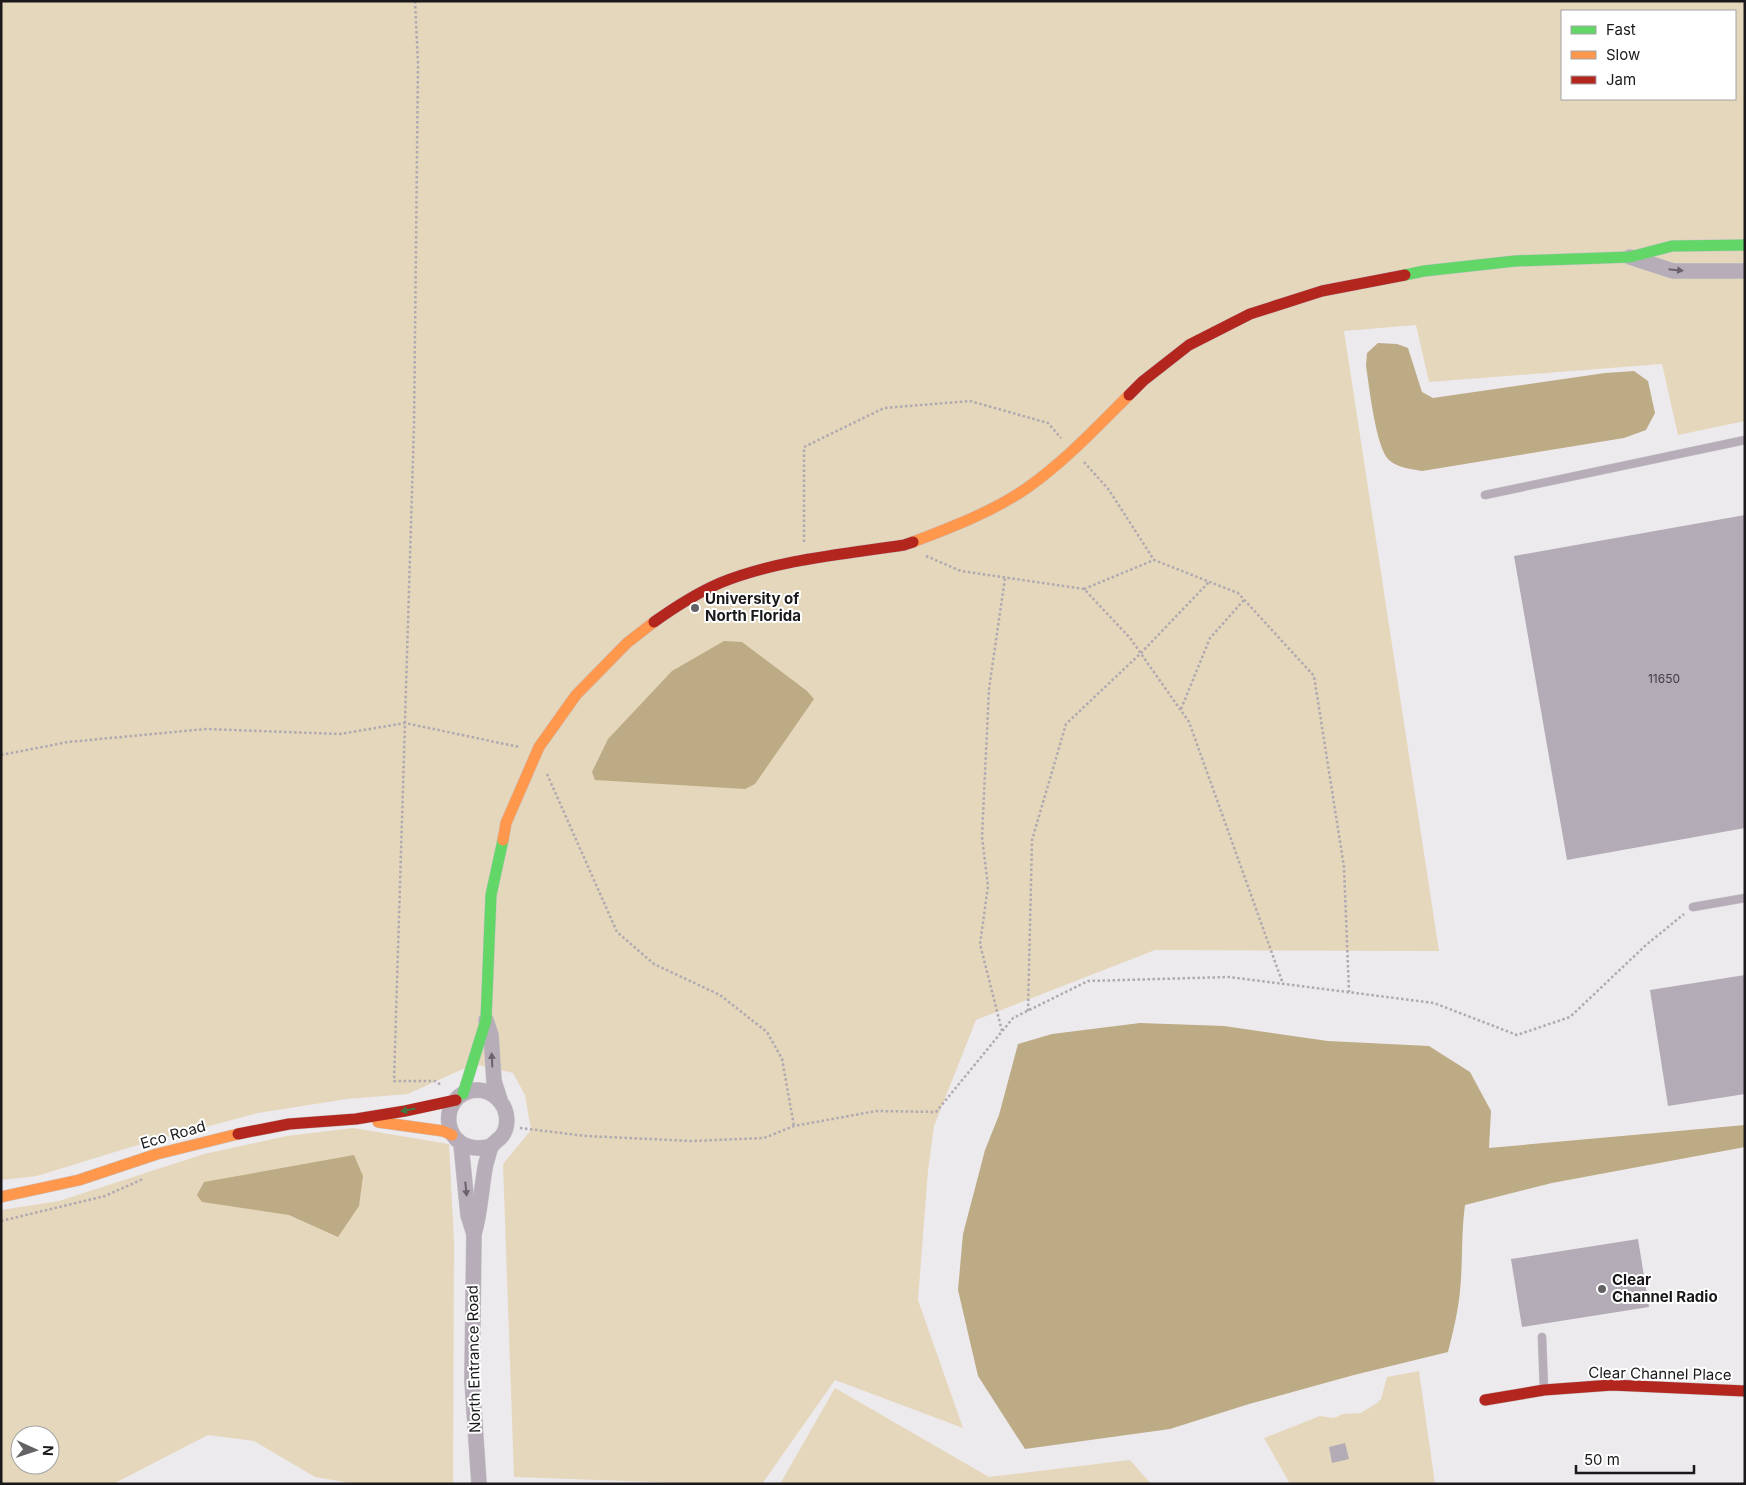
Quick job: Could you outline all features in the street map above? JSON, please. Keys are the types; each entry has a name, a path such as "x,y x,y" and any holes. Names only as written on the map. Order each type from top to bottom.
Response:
{"street":[{"path":"474,1234 479,1216 484,1175 492,1146 502,1136 507,1119 494,1082 491,1035 486,1020 491,895 506,823 537,751 576,695 627,643 675,607 720,583 781,564 904,545 969,521 1026,488 1073,450 1143,381 1189,345 1250,314 1322,291 1424,271 1515,261 1630,257 1672,246 1745,245"},
{"path":"1630,257 1673,271 1745,271"},
{"path":"474,1234 468,1215 457,1139 448,1118 450,1108 469,1081 479,1036 486,1020"},
{"path":"460,1096 470,1091 480,1090 492,1094 500,1100"},
{"name":"Eco Road","path":"1,1197 79,1180 157,1154 222,1137 289,1124 356,1119 405,1111 460,1096"},
{"name":"Eco Road","path":"356,1119 443,1131 457,1139"},
{"path":"457,1139 470,1148 480,1149 492,1146"},
{"name":"North Entrance Road","path":"474,1234 472,1380 479,1484"},
{"name":"Clear Channel Place","path":"1485,1400 1544,1390 1612,1386 1745,1391"}],"lane":[{"path":"1485,494 1745,440"},
{"path":"1693,907 1745,898"},
{"path":"1542,1337 1544,1390"}],"path":[{"path":"415,1 418,63 414,426 394,1081 435,1081 460,1096"},
{"path":"805,560 803,514 804,447 884,408 970,401 1048,423 1110,490 1154,560 1238,593 1314,676 1344,867 1349,992"},
{"path":"918,540 926,558 961,571 1084,589 1154,560"},
{"path":"1002,1031 980,944 988,886 982,837 989,689 1005,578"},
{"path":"1028,1010 1032,840 1066,724 1141,653 1209,582"},
{"path":"1084,589 1130,638 1189,722 1283,984"},
{"path":"1181,710 1210,638 1244,600"},
{"path":"1,755 68,742 206,729 340,734 404,723 537,751 617,932 654,964 720,995 767,1032 782,1059 794,1126"},
{"path":"506,1126 586,1136 692,1141 764,1138 794,1126 876,1112 936,1112 1013,1018 1088,982 1229,977 1349,992 1434,1003 1517,1036 1570,1017 1646,945 1693,907"},
{"path":"1,1220 105,1196 147,1177"}],"shaded area":[{"name":"University of North Florida","path":"1,1 1745,1 1745,421 1678,435 1662,364 1429,382 1416,325 1344,331 1439,951 1155,950 976,1020 934,1126 928,1171 918,1300 963,1428 835,1380 762,1484 514,1477 503,1164 531,1130 525,1095 513,1073 474,1064 408,1094 347,1099 258,1113 131,1147 37,1176 1,1180"},
{"path":"1378,343 1397,344 1408,348 1422,392 1433,398 1605,373 1634,371 1648,381 1655,413 1646,430 1624,438 1422,471 1405,468 1396,465 1384,454 1377,430 1366,366 1367,353"},
{"path":"724,641 742,642 807,691 814,699 755,784 745,789 595,780 592,772 608,739 672,671"},
{"path":"1140,1023 1224,1026 1328,1041 1429,1046 1470,1072 1491,1111 1489,1148 1745,1125 1745,1147 1552,1183 1465,1205 1459,1299 1448,1352 1354,1375 1249,1404 1170,1429 1025,1449 978,1376 958,1290 963,1234 985,1150 999,1115 1018,1044 1052,1034"},
{"path":"353,1128 449,1144 454,1242 453,1484 356,1484 315,1477 254,1441 208,1435 113,1484 1,1484 1,1210 59,1201 204,1154 287,1136"},
{"path":"354,1155 363,1176 359,1206 338,1237 289,1215 202,1202 197,1195 204,1182"},
{"path":"1419,1371 1435,1484 1290,1484 1264,1438 1320,1416 1334,1418 1343,1414 1361,1413 1381,1399 1387,1377"},
{"path":"835,1388 989,1477 1130,1460 1151,1484 780,1484"}],"building":[{"path":"1745,515 1745,828 1567,860 1514,556"},
{"path":"1745,975 1745,1094 1668,1106 1650,990"},
{"path":"1638,1239 1649,1307 1522,1327 1511,1259"},
{"path":"1345,1443 1349,1459 1332,1463 1329,1447"}],"traffic: fast":[{"path":"1405,275 1424,271 1515,261 1630,257 1672,246 1745,245"},
{"path":"463,1094 486,1020 491,895 503,840"}],"traffic: slow":[{"path":"913,542 957,525 1014,497 1041,478 1068,455 1129,395"},
{"path":"503,840 506,823 539,747 576,695 627,643 654,622"},
{"path":"378,1122 443,1131 452,1135"},
{"path":"1,1197 79,1180 157,1154 238,1134"}],"traffic: jam":[{"path":"1129,395 1143,381 1189,345 1250,314 1322,291 1405,275"},
{"path":"654,622 703,591 742,575 787,563 913,542"},
{"path":"238,1134 289,1124 356,1119 456,1100"},
{"path":"1485,1400 1544,1390 1612,1385 1745,1391"}],"place":[{"name":"University of North Florida","path":"695,608"},
{"name":"Clear Channel Radio","path":"1602,1289"}]}
